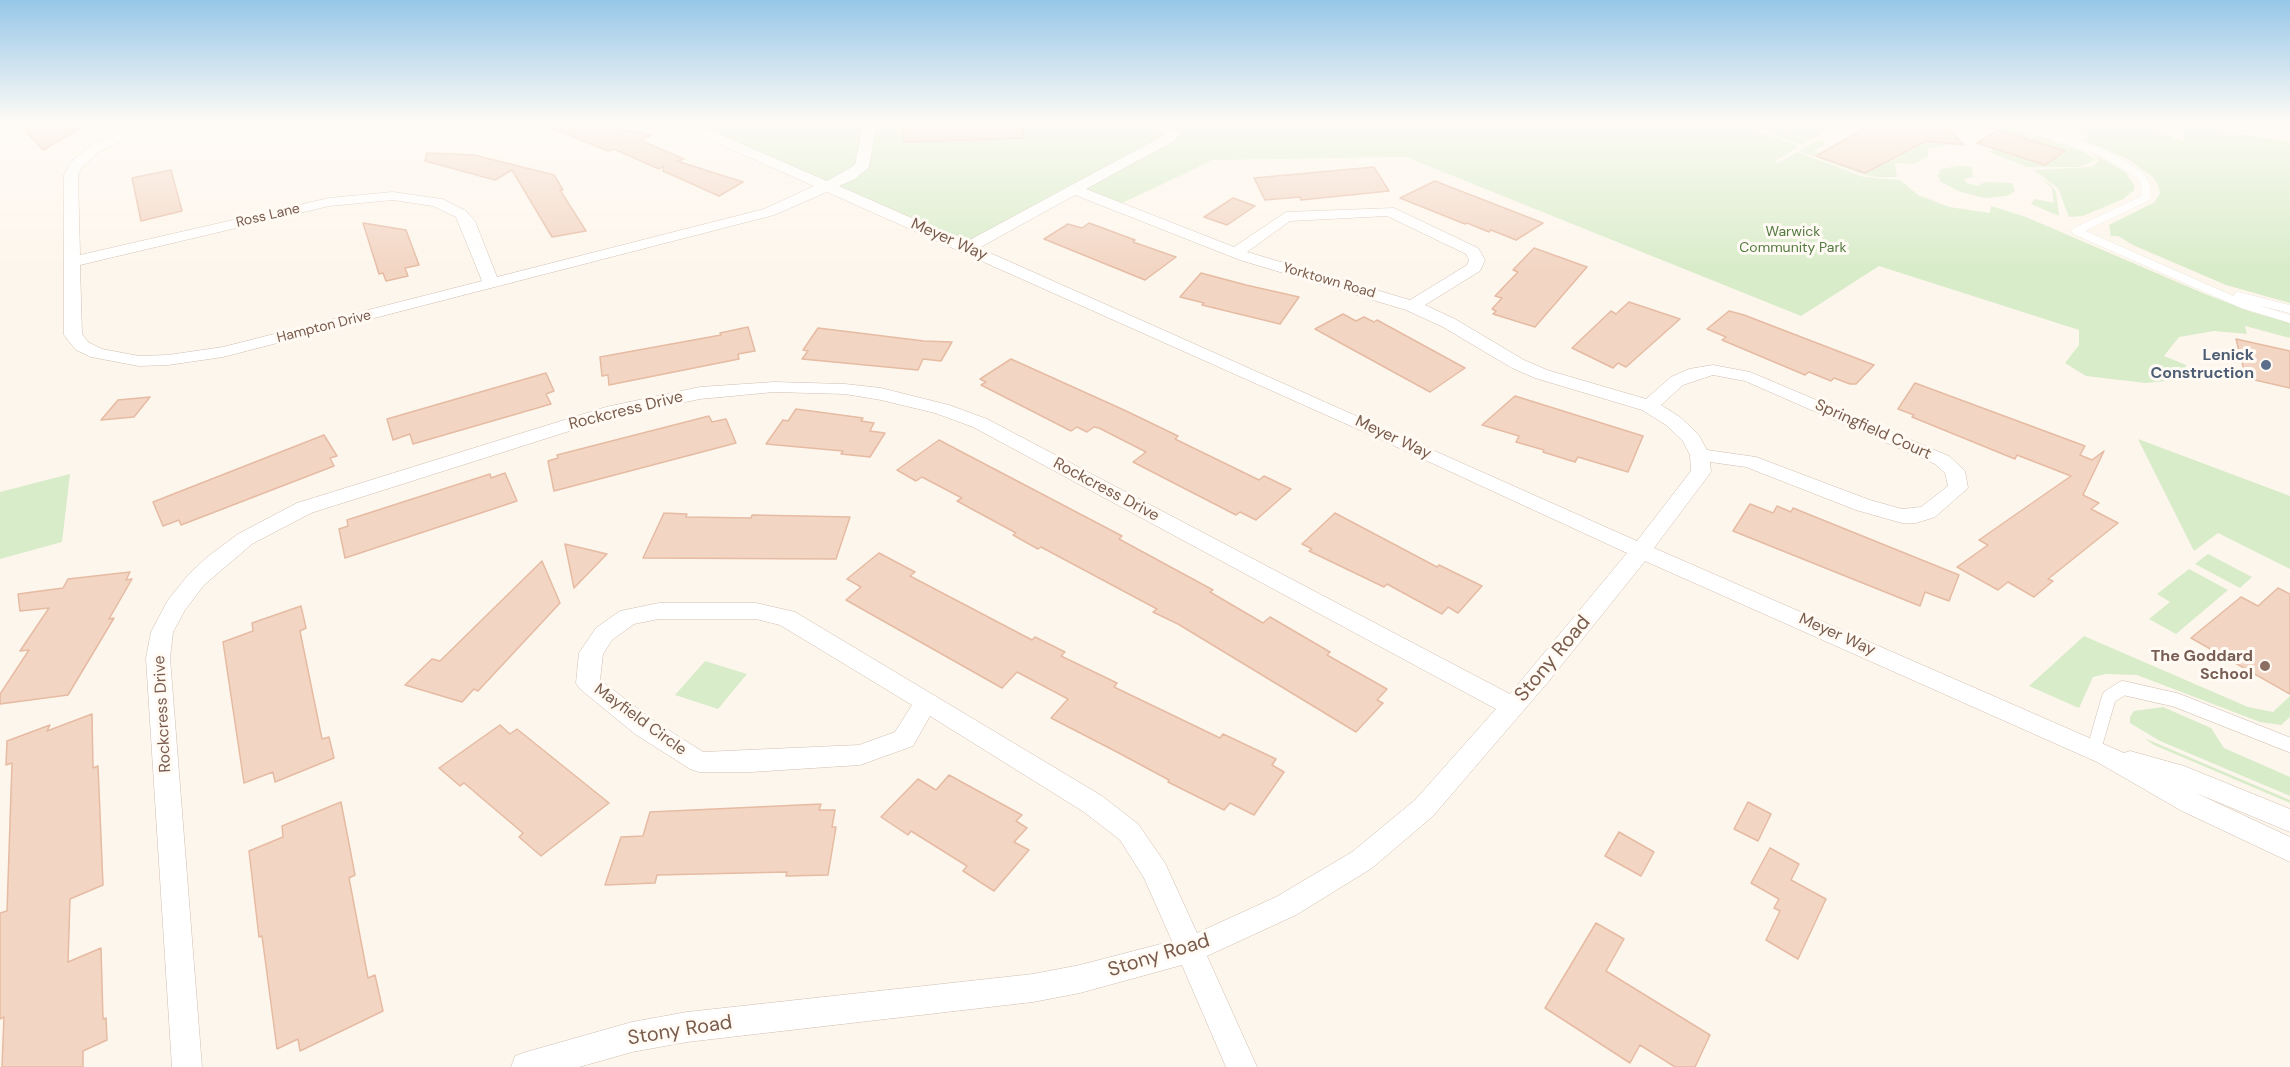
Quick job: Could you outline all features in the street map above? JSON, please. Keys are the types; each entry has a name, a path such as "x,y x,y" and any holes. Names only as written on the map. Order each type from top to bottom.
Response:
{"street":[{"name":"Hampton Drive","path":"73,171 71,175 73,335 82,346 98,353 138,361 168,360 224,352 759,215 786,206 857,171"},
{"name":"Meyer Way","path":"793,171 1368,426 1537,505 2100,752 2191,803 2290,850"},
{"path":"967,248 1110,171"},
{"name":"Yorktown Road","path":"1075,190 1241,255 1412,306 1437,317 1518,364 1542,374 1649,406"},
{"name":"Ross Lane","path":"71,262 329,202 393,196 437,202 461,214 467,221 492,284"},
{"path":"1241,255 1286,217 1389,211 1472,251 1477,260 1474,268 1412,306"},
{"name":"Springfield Court","path":"1649,406 1677,381 1695,373 1713,370 1750,377 1942,460 1955,471 1958,488 1928,512 1916,516 1902,516 1863,505 1749,461 1700,455"},
{"name":"Rockcress Drive","path":"187,1067 158,658 162,632 176,606 214,562 245,539 304,508 613,411 700,393 774,387 845,389 881,394 942,408 980,423 1513,707"},
{"path":"1642,550 1701,472 1700,455 1692,438 1677,423 1649,406"},
{"name":"Stony Road","path":"526,1067 565,1061 632,1037 687,1027 1033,988 1080,979 1189,950 1286,906 1362,860 1424,808 1513,707 1642,550"},
{"name":"Mayfield Circle","path":"926,702 904,739 860,755 751,762 699,762 644,727 588,683 591,653 604,634 628,617 658,611 756,611 787,618 811,631 866,668 926,702 1093,804 1129,832 1155,871 1242,1067"},
{"name":"Meyer Way","path":"2100,752 2175,772 2290,821"}],"lane":[{"path":"2134,171 2146,185 2146,198 2076,231 2244,305 2290,319"},
{"path":"2200,285 2290,309"},
{"path":"2100,752 2109,697 2123,688 2176,700 2290,745"}],"green space":[{"path":"792,171 1190,171 1116,206 1075,190 967,248"},
{"name":"Warwick Community Park","path":"1440,171 1847,171 1864,177 1900,180 1918,195 1949,207 1990,213 1991,206 2026,217 2205,294 2252,312 2290,322 2290,338 2245,326 2247,334 2214,331 2179,337 2164,356 2186,365 2187,379 2146,383 2086,376 2065,363 2079,345 2079,330 1879,266 1801,316"},
{"path":"1853,171 1865,173 1868,171 1896,171 1897,177 1878,177"},
{"path":"1940,171 1972,171 1973,177 1964,179 1967,183 1978,186 1985,182 2012,183 2015,191 2007,196 1985,198 1961,192 1941,182 1938,176"},
{"path":"2035,171 2123,171 2134,185 2134,190 2123,199 2083,216 2069,217 2058,188"},
{"path":"2144,171 2290,171 2290,303 2226,285 2133,245 2118,236 2111,236 2109,225 2155,202 2160,193 2153,177"},
{"path":"2042,179 2050,184 2056,192 2059,216 2031,204 2035,199 2054,203 2052,188"},
{"path":"2138,439 2290,496 2290,569 2218,533 2194,551"},
{"path":"70,474 62,542 0,559 0,492"},
{"path":"2208,554 2252,577 2240,588 2195,564"},
{"path":"2189,569 2228,590 2176,634 2149,619 2170,602 2157,594"},
{"path":"2084,636 2248,707 2273,712 2290,696 2290,717 2281,725 2260,722 2137,675 2106,674 2093,677 2079,708 2029,686"},
{"path":"705,661 747,674 718,709 675,695"},
{"path":"2163,707 2211,728 2224,748 2290,777 2290,796 2160,741 2130,723 2130,717 2134,711"},
{"path":"2144,738 2290,800 2290,803 2154,745"}],"building":[{"path":"171,171 182,211 141,221 132,178"},
{"path":"461,171 511,171 495,180"},
{"path":"512,171 537,171 554,175 563,190 560,190 586,231 552,237"},
{"path":"663,171 708,171 743,182 719,196"},
{"path":"1333,171 1376,171 1389,191 1301,200 1300,197 1265,200 1254,178"},
{"path":"1435,181 1543,223 1516,240 1491,230 1489,232 1465,224 1400,198"},
{"path":"1233,198 1255,206 1227,225 1204,217"},
{"path":"363,223 406,230 419,265 405,268 408,276 386,281 383,273 379,274"},
{"path":"1089,223 1176,257 1145,280 1044,239 1068,224 1082,228"},
{"path":"1534,248 1587,267 1535,327 1493,314 1496,311 1492,309 1502,298 1495,296 1518,272 1513,270"},
{"path":"1201,273 1299,297 1280,324 1202,305 1204,303 1180,297"},
{"path":"1629,302 1680,319 1626,367 1618,363 1613,368 1572,348 1611,311 1616,314"},
{"path":"1729,311 1874,365 1856,384 1834,378 1831,381 1809,372 1805,375 1722,340 1726,337 1707,329"},
{"path":"1343,314 1356,321 1364,317 1374,322 1377,320 1465,368 1430,392 1315,329"},
{"path":"748,327 755,351 738,354 739,359 609,385 608,375 602,376 600,357 721,335 720,333"},
{"path":"818,328 924,341 952,342 941,361 923,359 918,370 802,359 808,351 803,350"},
{"name":"Lenick Construction","path":"2236,339 2290,351 2290,388 2246,378"},
{"path":"1011,359 1178,436 1175,439 1259,480 1264,476 1291,489 1256,520 1240,512 1236,515 1133,462 1146,452 1099,428 1094,427 1087,432 1077,427 1071,431 981,385 986,382 980,379"},
{"path":"546,373 554,391 546,394 551,404 413,444 410,434 393,440 387,419"},
{"path":"1915,383 2085,446 2080,455 2092,460 2104,451 2083,495 2099,503 2091,509 2118,523 2048,579 2053,581 2034,597 2008,582 1998,590 1957,567 1988,545 1979,540 2071,476 2017,455 2015,459 1912,417 1914,415 1898,409"},
{"path":"1515,396 1643,436 1628,472 1578,457 1575,462 1543,452 1544,450 1516,442 1519,436 1482,425"},
{"path":"150,397 134,417 101,420 118,400"},
{"path":"796,409 863,418 861,421 874,423 870,431 885,433 870,457 841,454 843,451 766,444 783,420 788,421"},
{"path":"709,416 712,422 726,419 736,443 554,491 548,461 558,458 557,455"},
{"path":"324,435 337,456 330,458 334,466 181,525 179,520 163,526 153,502"},
{"path":"939,440 1122,536 1119,539 1213,590 1210,592 1263,623 1270,617 1330,652 1327,655 1387,689 1377,700 1383,703 1356,732 1178,624 1153,612 1157,609 1041,547 1038,549 1013,535 1016,533 957,501 962,498 922,477 916,481 897,470"},
{"path":"505,473 517,501 345,558 339,529 348,526 347,520 490,474 491,478"},
{"path":"1750,504 1773,513 1777,506 1791,512 1793,508 1959,575 1949,601 1925,592 1920,606 1733,531"},
{"path":"664,513 687,514 686,517 751,518 752,515 850,517 836,559 643,558"},
{"path":"1335,513 1437,567 1439,565 1482,586 1458,613 1448,607 1442,614 1387,584 1384,587 1309,551 1312,549 1302,544"},
{"path":"565,544 607,554 574,588"},
{"path":"879,553 915,572 910,576 1032,640 1035,637 1065,652 1061,656 1117,683 1114,687 1220,738 1223,734 1276,759 1272,765 1284,772 1254,815 1230,803 1224,810 1168,782 1169,780 1051,718 1068,699 1017,672 1002,688 846,600 861,587 847,579"},
{"path":"542,561 560,603 478,691 474,689 462,702 405,685 432,659 440,661"},
{"path":"130,572 126,580 132,579 109,619 114,618 68,695 0,704 0,694 29,650 20,651 49,608 20,611 18,594 63,588 68,579"},
{"name":"The Goddard School","path":"2278,588 2290,594 2290,694 2191,638 2241,597 2258,606"},
{"path":"301,606 306,628 300,631 322,739 329,737 334,758 275,782 273,772 244,783 223,642 253,631 252,623"},
{"path":"92,714 93,768 98,766 103,885 70,899 68,962 101,948 103,1019 106,1018 107,1040 83,1051 83,1067 2,1067 4,1017 0,1019 0,913 7,911 12,763 6,765 7,741 50,725 47,731"},
{"path":"500,725 510,734 517,729 609,803 541,856 519,837 523,833 464,783 460,786 439,768"},
{"path":"949,775 1022,815 1016,821 1027,828 1014,842 1029,850 994,891 963,871 967,866 911,831 908,835 881,817 918,779 936,790"},
{"path":"341,802 355,875 349,878 368,978 375,975 383,1011 300,1051 298,1039 277,1049 262,936 259,937 249,851 283,837 282,826"},
{"path":"1748,802 1771,814 1758,841 1734,829"},
{"path":"821,804 819,810 835,810 832,827 836,827 828,875 786,876 787,872 657,875 655,883 605,885 621,837 643,836 650,812"},
{"path":"1619,832 1654,852 1641,876 1605,856"},
{"path":"1770,848 1799,864 1791,880 1826,899 1798,959 1766,940 1780,911 1774,908 1779,899 1751,883"},
{"path":"1596,923 1624,939 1606,971 1710,1035 1695,1067 1675,1067 1640,1045 1630,1063 1545,1008"}],"place":[{"name":"Lenick Construction","path":"2266,365"},
{"name":"The Goddard School","path":"2265,666"}]}
